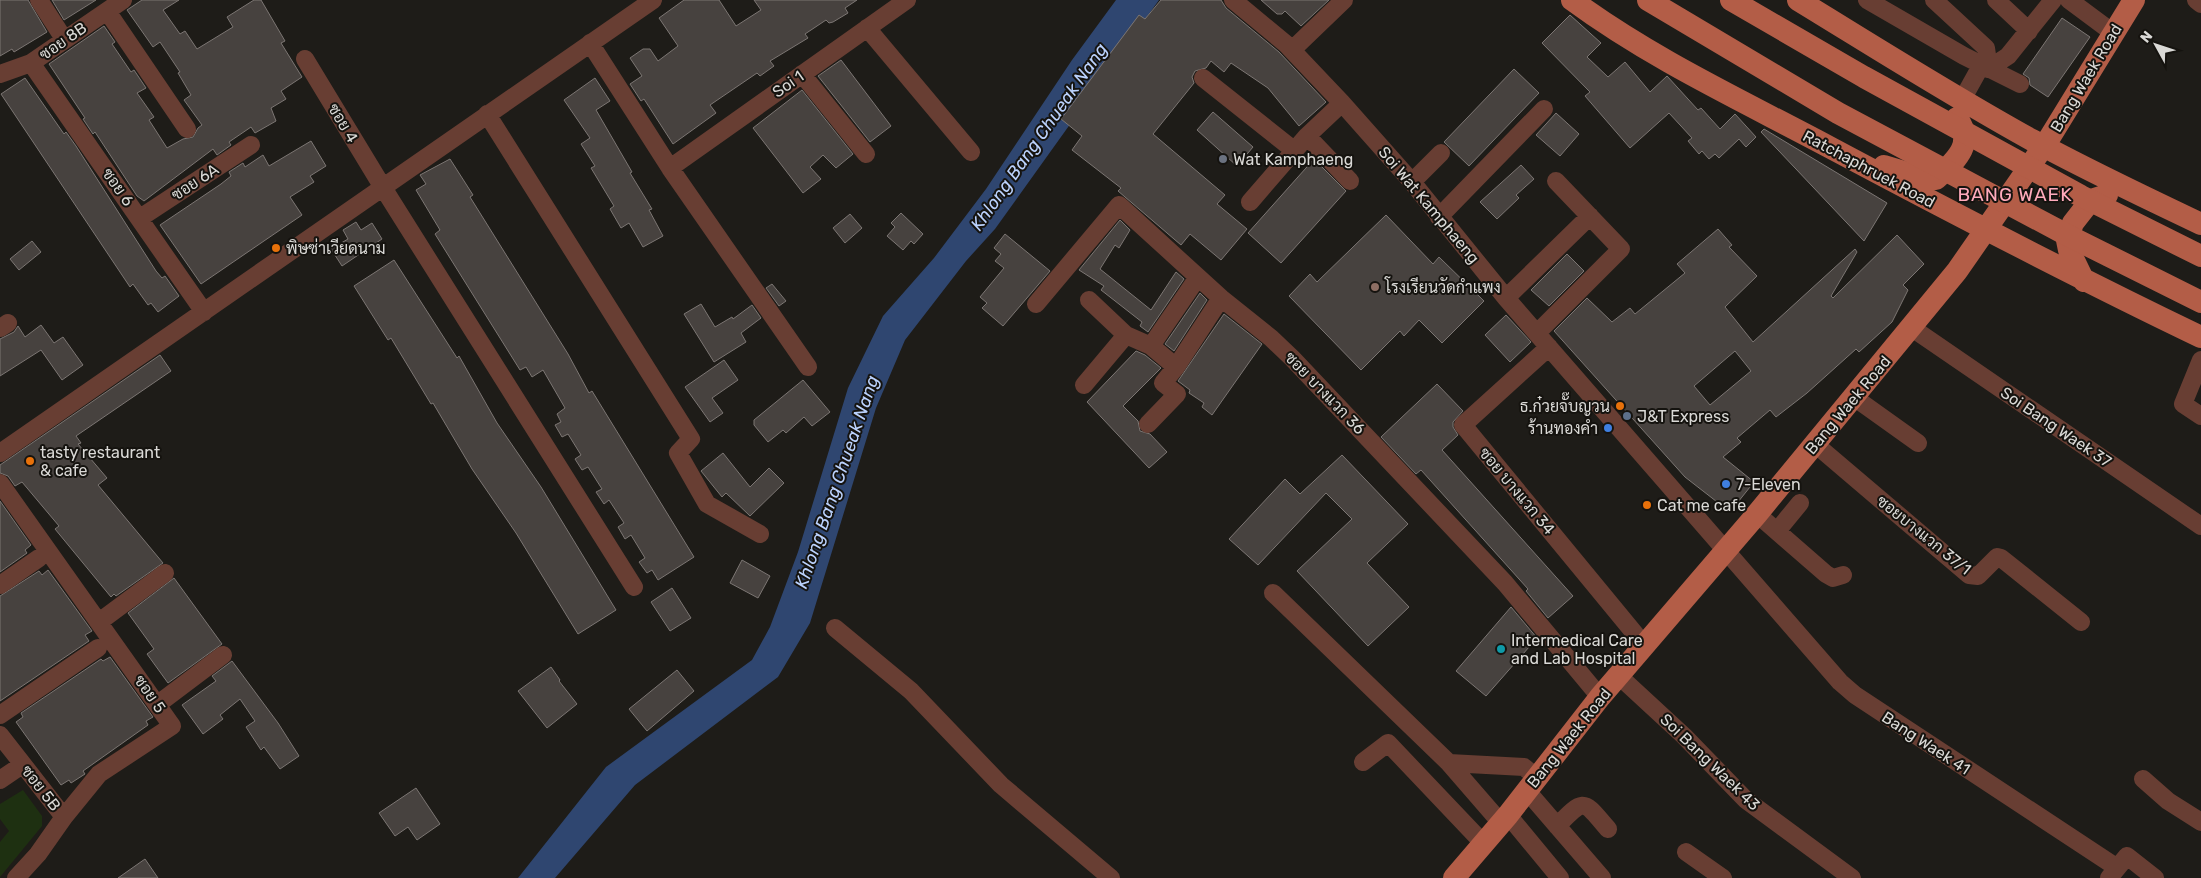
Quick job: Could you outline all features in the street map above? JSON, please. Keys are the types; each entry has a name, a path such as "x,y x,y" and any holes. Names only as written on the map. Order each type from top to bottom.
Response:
{"main road":[{"name":"Ratchaphruek Road","path":"1572,0 1684,72 2084,281 2201,337"},
{"path":"1648,0 1838,114 2067,235 2201,302"},
{"path":"1731,0 1864,77 2081,196 2201,256"},
{"path":"1798,0 1962,100 2044,146 2127,190 2201,224"},
{"name":"Bang Waek Road","path":"1454,878 1532,785 1600,697 1726,552 1912,328 1986,230 2044,146 2112,32 2134,0"},
{"path":"1831,148 1924,178 1936,179 1954,162 1964,147 1965,128 1952,110 1888,55"},
{"path":"2084,281 2069,250 2067,240 2073,223 2091,200 2127,190"}],"street":[{"path":"39,0 64,39"},
{"name":"ซอย 8B","path":"0,74 31,63 123,0"},
{"path":"0,453 652,0"},
{"name":"Soi 1","path":"670,168 907,0"},
{"path":"1292,50 1344,0"},
{"path":"1867,0 1984,67 2020,84"},
{"path":"1934,0 1986,48 1988,56 1984,67 1962,100"},
{"path":"1996,0 2029,31"},
{"path":"1984,67 2008,56 2053,0"},
{"path":"2068,0 2112,32"},
{"path":"2196,0 2201,4"},
{"name":"Soi Wat Kamphaeng","path":"1239,2 1292,50 1412,182 1506,298 1726,552"},
{"path":"107,11 187,129"},
{"path":"867,28 971,152"},
{"path":"590,43 670,168 808,367"},
{"name":"ซอย 4","path":"305,59 382,186 634,587"},
{"name":"ซอย 6","path":"31,63 204,312"},
{"path":"802,74 866,154"},
{"path":"1203,78 1295,151"},
{"path":"1250,202 1308,136 1342,103"},
{"path":"1439,217 1544,109"},
{"path":"487,114 691,439 678,453 707,504 760,534"},
{"path":"1308,136 1350,180"},
{"name":"ซอย 6A","path":"140,218 251,145"},
{"path":"1412,182 1441,153"},
{"path":"1537,333 1621,249 1556,181"},
{"name":"ซอย บางแวก 36","path":"1036,304 1119,205 1221,298 1272,338 1385,454 1504,583 1600,697"},
{"path":"1506,298 1590,216"},
{"path":"1151,346 1198,277"},
{"path":"1148,424 1176,394 1162,383 1176,367 1221,298"},
{"path":"1089,300 1126,335 1151,346 1176,367"},
{"name":"Soi Bang Waek 37","path":"1912,328 2201,526"},
{"path":"1084,384 1126,335"},
{"name":"ซอย บางแวก 34","path":"1549,347 1463,426 1645,646"},
{"path":"2201,360 2183,404 2201,416"},
{"path":"1855,398 1918,443"},
{"name":"ซอยบางแวก 37/1","path":"1815,444 1969,575 1978,576 1992,560 1997,557 2001,558 2081,622"},
{"name":"ซอย 5","path":"0,483 172,726 99,774 64,817 38,854 16,878"},
{"path":"1777,531 1800,503"},
{"path":"1758,514 1830,576 1838,578 1843,575"},
{"name":"Bang Waek 41","path":"1726,552 1840,682 1855,696 2112,873 2126,856 2155,878"},
{"path":"0,585 39,558"},
{"path":"99,622 165,573"},
{"path":"1273,593 1449,763 1560,878"},
{"path":"835,628 911,691 1002,785 1111,878"},
{"path":"0,715 98,648"},
{"path":"158,704 223,655"},
{"name":"Soi Bang Waek 43","path":"1619,676 1684,736 1746,800 1852,878"},
{"name":"ซอย 5B","path":"0,734 22,765 64,817"},
{"path":"1363,762 1388,743 1483,843"},
{"path":"1449,763 1524,767 1532,785 1557,826 1602,878"},
{"path":"0,780 22,765"},
{"path":"2143,779 2168,801 2201,822"},
{"path":"1557,826 1576,806 1583,805 1591,810 1608,829"},
{"path":"1686,852 1724,878"}],"green space":[{"path":"23,790 42,816 42,826 0,877 0,842 9,831 0,819 0,804"}],"water":[{"name":"Khlong Bang Chueak Nang","path":"1116,0 1159,0 995,229 966,261 905,340 876,408 810,623 778,677 635,785 555,878 518,878 606,767 752,660 770,627 798,552 848,388 883,316 934,258 986,189 1072,60"}],"building":[{"path":"0,0 28,0 47,32 14,52 12,49 0,56"},
{"path":"52,0 96,0 64,20"},
{"path":"142,0 179,0 163,10 180,34 185,31 197,49 233,27 227,17 254,0 261,0 285,41 281,43 302,77 281,91 286,99 271,108 276,121 255,133 251,127 229,142 231,145 217,155 213,149 144,201 137,196 95,132 93,134 83,119 85,118 49,64 104,26 115,42 112,44 131,72 134,70 146,88 137,93 154,117 149,120 167,148 183,139 193,137 202,125 184,100 191,95 178,73 180,72 160,42 153,47 127,10"},
{"path":"684,0 719,0 736,26 761,10 754,0 857,0 845,8 848,13 833,22 829,23 826,20 805,34 808,38 770,61 774,66 760,76 757,73 710,105 716,113 673,144 644,99 641,101 630,84 642,76 630,58 643,49 650,49 658,61 678,46 659,18"},
{"path":"1161,0 1221,0 1226,8 1279,52 1326,102 1299,126 1268,88 1231,63 1224,72 1211,61 1206,68 1195,71 1192,77 1194,83 1153,134 1225,195 1217,204 1247,229 1221,260 1190,234 1181,245 1118,191 1121,188 1072,150 1082,136 1061,119 1139,15 1145,19"},
{"path":"1261,0 1329,0 1301,26 1285,11 1282,14 1277,14"},
{"path":"1570,15 1601,43 1587,57 1608,77 1625,62 1650,92 1667,76 1698,110 1701,108 1720,129 1735,114 1756,137 1746,147 1739,139 1719,158 1715,154 1709,159 1702,151 1699,154 1688,141 1692,138 1669,113 1630,148 1585,96 1590,92 1542,43"},
{"path":"2062,18 2090,37 2048,97 2030,85 2029,78 2023,74"},
{"path":"841,60 891,126 870,142 818,76"},
{"path":"1514,69 1539,93 1469,166 1444,142"},
{"path":"25,78 64,134 66,132 76,146 156,271 162,278 165,276 179,296 158,312 151,303 148,305 133,284 130,287 1,94"},
{"path":"595,78 610,101 596,110 652,209 649,210 663,236 643,247 629,223 621,228 610,209 614,206 591,168 595,166 581,144 590,138 564,100"},
{"path":"802,90 853,154 836,168 823,155 810,167 821,179 803,193 753,128"},
{"path":"1213,112 1253,147 1237,166 1197,130"},
{"path":"1556,113 1579,134 1560,156 1536,135"},
{"path":"1764,129 1887,203 1864,241 1761,132"},
{"path":"311,141 326,166 310,176 314,182 290,197 302,215 201,284 160,225 221,184 231,176 229,172 243,163 245,167 263,155 269,166"},
{"path":"450,159 473,195 470,197 568,354 589,393 592,391 694,557 658,580 652,570 647,573 639,562 645,558 631,535 625,539 618,527 624,523 609,500 604,504 596,492 602,489 588,467 582,470 575,459 581,455 568,434 562,437 555,425 561,422 557,414 565,408 543,370 532,377 526,367 520,370 435,234 440,230 416,190 426,184 420,175"},
{"path":"1314,159 1346,191 1281,263 1248,233"},
{"path":"1521,165 1534,179 1516,195 1519,198 1497,219 1480,202"},
{"path":"901,213 923,234 914,244 911,241 903,250 887,236 895,227 891,223"},
{"path":"850,214 862,228 845,243 833,228"},
{"name":"โรงเรียนวัดกำแพง","path":"1386,215 1433,264 1439,257 1484,301 1442,343 1419,320 1404,336 1400,331 1361,370 1289,296 1310,274 1317,282"},
{"path":"1120,220 1130,230 1119,248 1115,245 1100,269 1151,310 1176,272 1184,279 1148,332 1140,326 1142,322 1101,290 1104,286 1079,270"},
{"path":"356,222 361,230 372,223 382,239 342,266 331,249 348,239 343,230"},
{"path":"1718,229 1732,245 1729,247 1757,276 1725,307 1753,342 1855,249 1857,252 1831,296 1833,298 1897,235 1924,264 1903,285 1908,290 1892,322 1859,352 1856,349 1807,393 1776,417 1770,410 1737,438 1741,442 1723,457 1754,482 1730,512 1685,477 1554,331 1587,298 1612,322 1630,308 1635,314 1685,273 1677,264","holes":["1735,351 1751,371 1710,405 1694,386"]},
{"path":"1005,234 1050,271 1003,326 982,308 987,303 980,297 1004,268 995,261 1001,254 994,248"},
{"path":"32,241 41,252 19,270 10,259"},
{"path":"1567,254 1584,271 1549,306 1531,290"},
{"path":"394,260 457,358 459,356 497,423 541,487 616,610 578,634 516,533 472,469 433,403 431,404 391,338 388,340 354,286"},
{"path":"772,284 786,301 779,306 766,288"},
{"path":"1200,293 1207,300 1174,351 1165,344"},
{"path":"701,304 715,327 732,317 733,319 752,305 761,318 741,333 746,342 714,362 684,314"},
{"path":"1224,314 1262,344 1212,415 1202,407 1204,403 1189,393 1190,390 1178,381"},
{"path":"1506,315 1531,342 1510,362 1485,335"},
{"path":"41,325 54,343 63,337 83,365 62,380 41,350 0,376 0,339 14,332 18,326 25,337"},
{"path":"1136,351 1145,355 1161,368 1123,406 1138,421 1140,431 1150,434 1167,452 1149,468 1087,402"},
{"path":"160,355 171,371 76,436 81,443 78,444 107,478 98,485 163,563 116,596 114,594 111,597 55,529 59,526 22,482 15,486 8,476 0,473 0,465"},
{"path":"724,360 738,380 712,398 723,413 710,422 685,387"},
{"path":"803,380 830,412 812,426 804,417 786,433 783,430 768,442 754,425 754,420"},
{"path":"1437,384 1463,411 1453,422 1453,427 1458,435 1442,450 1573,596 1548,618 1526,591 1528,589 1421,470 1416,474 1381,437"},
{"path":"723,453 750,487 769,468 784,483 750,516 726,493 722,497 701,471"},
{"path":"1342,455 1408,524 1367,563 1409,607 1368,646 1297,571 1352,519 1326,493 1258,565 1229,539 1285,479 1300,494"},
{"path":"0,501 31,545 25,550 27,553 0,572"},
{"path":"742,560 770,576 758,598 730,583"},
{"path":"48,570 92,631 85,635 89,641 0,701 0,596 39,571 42,575"},
{"path":"174,578 222,644 168,683 147,654 154,649 128,613"},
{"path":"672,588 691,618 670,631 651,602"},
{"name":"Intermedical Care and Lab Hospital","path":"1511,607 1537,638 1486,696 1456,671"},
{"path":"110,657 153,717 146,721 148,725 83,771 85,774 71,783 69,780 61,785 16,722 23,717 21,713 101,659 103,661"},
{"path":"232,661 278,723 299,756 280,769 264,747 261,750 246,727 255,721 240,699 220,715 223,719 203,734 182,705 216,681 212,676"},
{"path":"551,667 559,681 577,704 547,728 518,691"},
{"path":"677,670 694,691 647,731 629,709"},
{"path":"416,788 440,824 417,840 408,827 395,836 379,813"},
{"path":"145,859 158,878 118,878"}],"place":[{"name":"Wat Kamphaeng","path":"1223,159"},
{"name":"พิษซ่าเวียดนาม","path":"276,248"},
{"name":"โรงเรียนวัดกำแพง","path":"1375,287"},
{"name":"ธ.ก๋วยจั๊บญวน","path":"1620,406"},
{"name":"J&T Express","path":"1627,416"},
{"name":"ร้านทองคำ","path":"1608,428"},
{"name":"tasty restaurant & cafe","path":"30,461"},
{"name":"7-Eleven","path":"1726,484"},
{"name":"Cat me cafe","path":"1647,505"},
{"name":"Intermedical Care and Lab Hospital","path":"1501,649"}],"district":[{"name":"BANG WAEK","path":"2015,194"}]}
